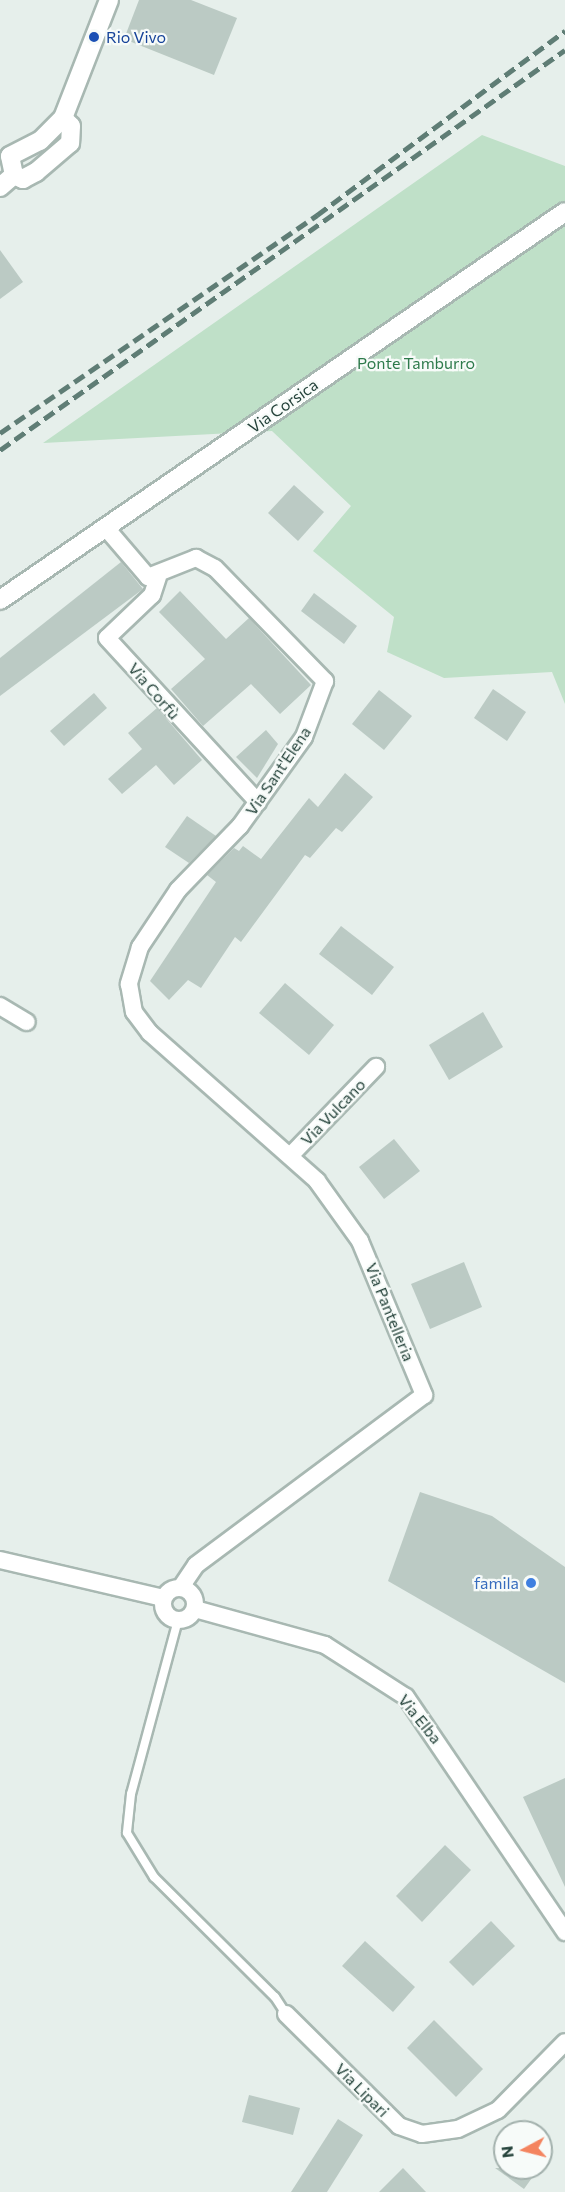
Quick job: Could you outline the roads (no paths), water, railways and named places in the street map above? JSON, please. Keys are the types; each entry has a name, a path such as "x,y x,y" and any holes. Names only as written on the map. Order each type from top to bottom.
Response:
{"main road":[{"path":"63,118 70,126 70,143 36,172 23,178 14,175 5,153 40,141 63,118 109,0"},
{"path":"0,187 14,175"},
{"name":"Via Corsica","path":"0,600 565,212"}],"street":[{"path":"106,528 141,573 158,577"},
{"name":"Via Sant'Elena","path":"134,1012 129,984 140,947 178,890 258,802 304,736 325,681 215,568 196,558 158,577"},
{"name":"Via Corfù","path":"158,577 152,595 107,638 258,802"},
{"path":"0,1006 27,1022"},
{"name":"Via Pantelleria","path":"134,1012 150,1033 317,1181 360,1241 424,1395 196,1565 181,1587"},
{"name":"Via Vulcano","path":"290,1156 376,1067"},
{"path":"0,1560 163,1598 181,1587 193,1594 195,1609 178,1620 165,1613 163,1598"},
{"name":"Via Elba","path":"195,1609 325,1645 406,1697 565,1932"},
{"name":"Via Lipari","path":"286,2014 399,2126 422,2134 458,2129 498,2110 565,2042"}],"lane":[{"path":"178,1620 131,1794 127,1833 154,1877 275,1996 286,2014"}],"railway":[{"path":"0,433 317,215 565,31"},
{"path":"0,450 565,50"}],"place":[{"name":"Rio Vivo","path":"94,37"},
{"name":"famila","path":"531,1583"}],"park label":[{"name":"Ponte Tamburro","path":"416,363"}]}
